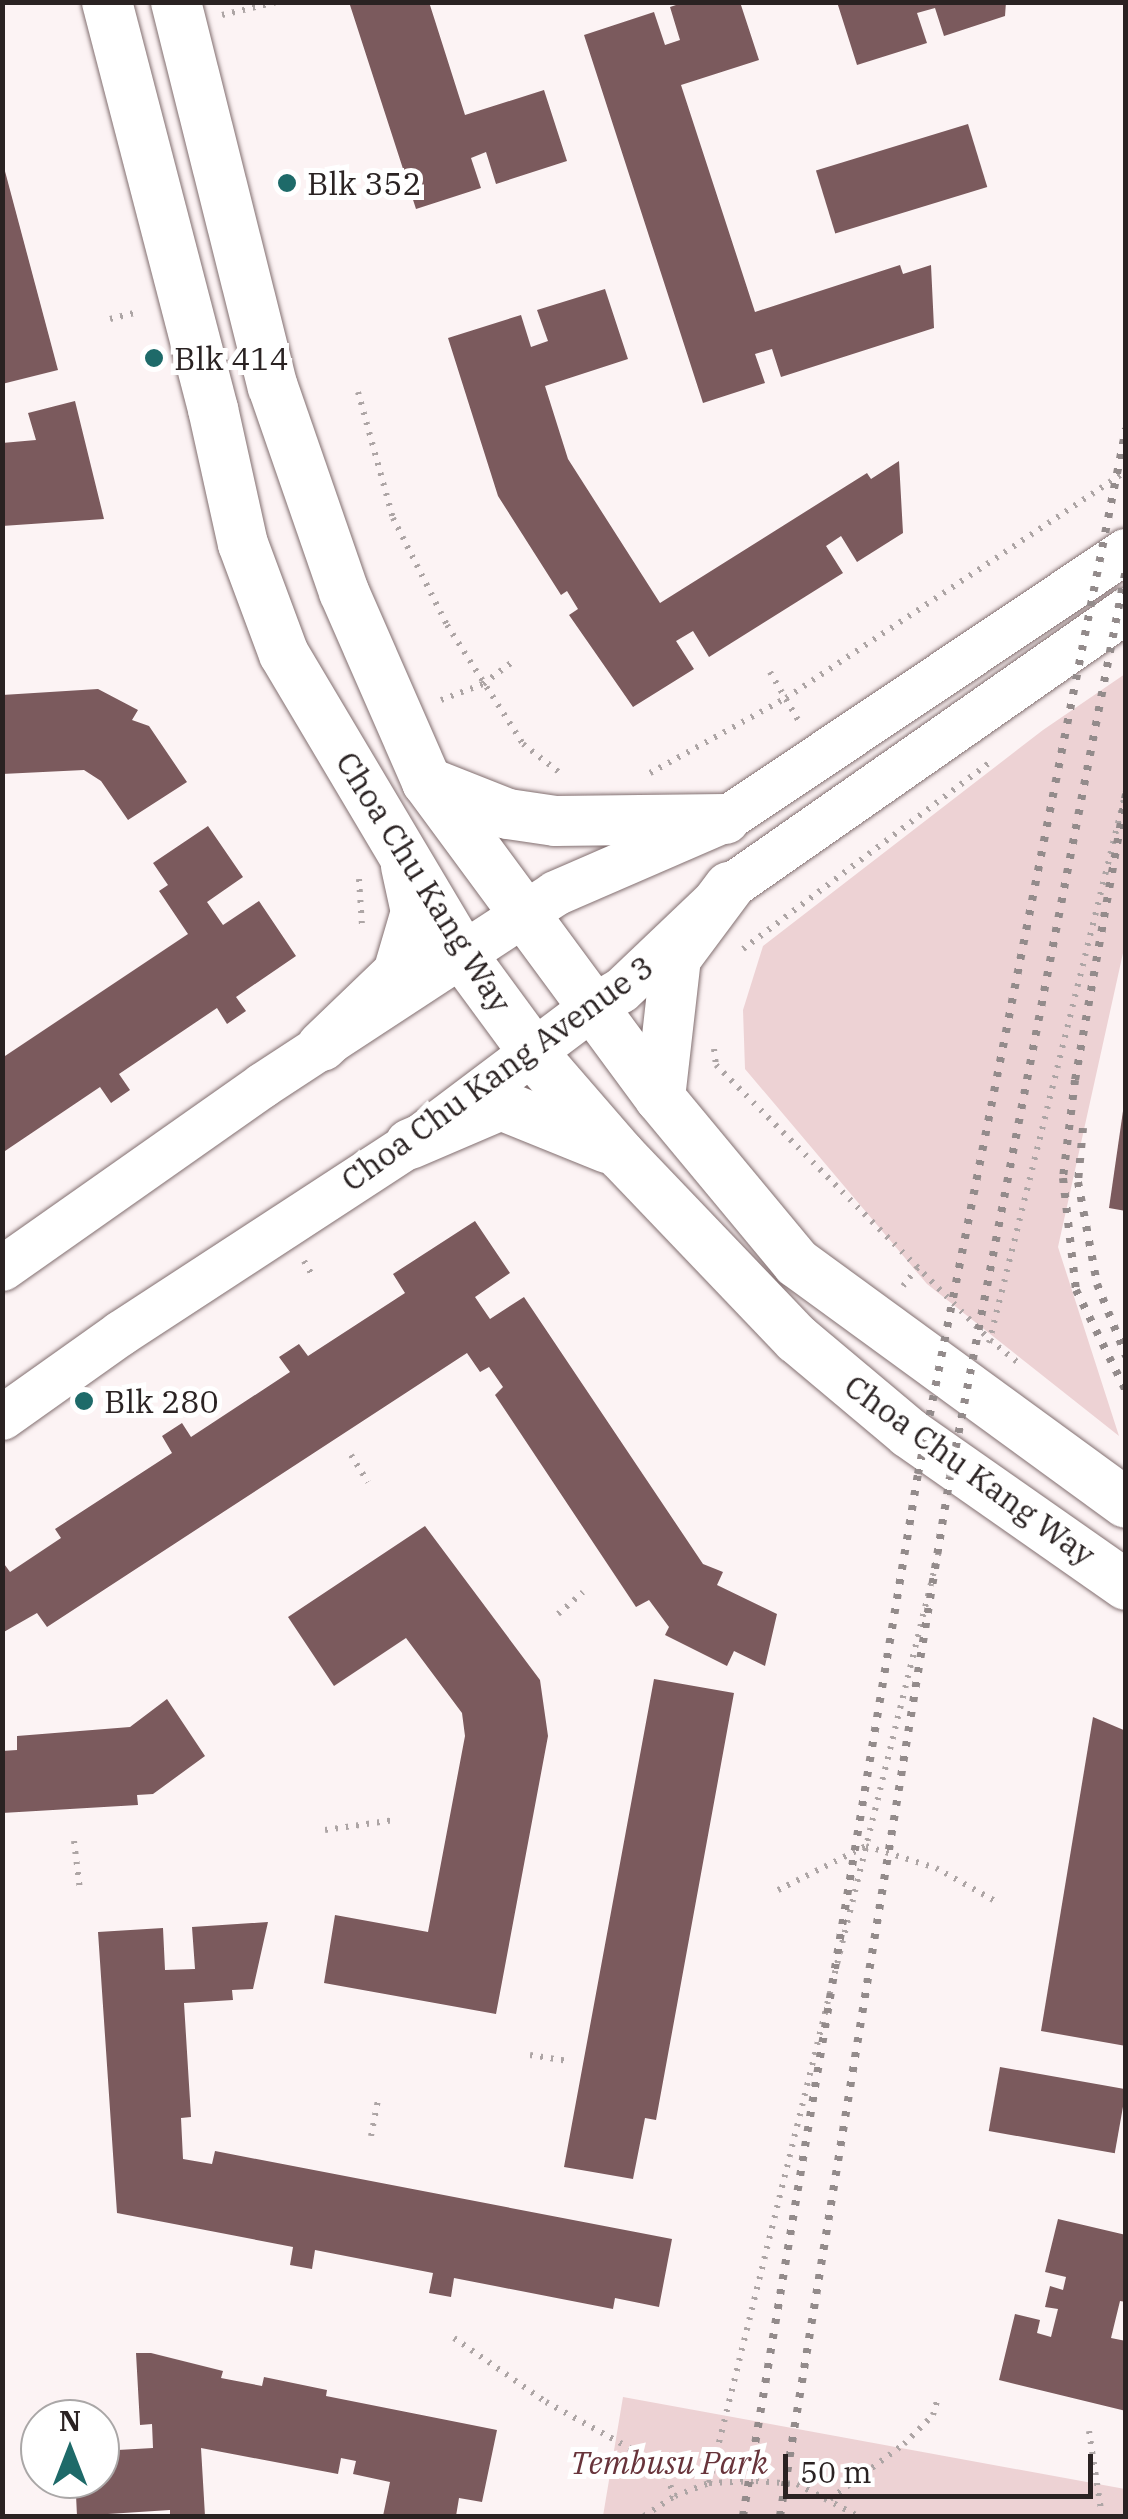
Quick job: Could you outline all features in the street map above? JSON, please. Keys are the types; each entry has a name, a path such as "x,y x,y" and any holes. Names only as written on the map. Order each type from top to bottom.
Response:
{"main road":[{"name":"Choa Chu Kang Way","path":"107,2 213,409 243,544 284,654 463,956 532,1050 621,1154 797,1339 909,1433 1126,1585"},
{"name":"Choa Chu Kang Way","path":"176,2 273,387 344,592 427,782 660,1098 796,1263 1126,1503"},
{"path":"427,782 508,814 555,822 725,819"},
{"path":"322,1046 398,973 416,912 402,852"},
{"path":"660,1098 676,958 729,887"},
{"path":"410,1144 501,1105 621,1154"}],"street":[{"path":"2,1268 322,1046 555,893 725,819 1126,551"},
{"name":"Choa Chu Kang Avenue 3","path":"2,1417 120,1333 410,1144 532,1050 621,990 729,887 1126,610"}],"path":[{"path":"110,319 138,312 142,331"},
{"path":"358,392 393,518 483,684 523,744 563,776"},
{"path":"640,777 786,698 1126,470"},
{"path":"398,716 483,684 512,662"},
{"path":"770,672 818,756"},
{"path":"727,961 1002,753"},
{"path":"978,1399 1126,791"},
{"path":"358,871 361,945"},
{"path":"712,1032 716,1065 990,1340 1035,1377"},
{"path":"351,1456 368,1482"},
{"path":"710,2483 939,1551"},
{"path":"558,1614 583,1592"},
{"path":"325,1830 394,1820"},
{"path":"74,1841 80,1890"},
{"path":"778,1890 866,1846 936,1868 999,1903"},
{"path":"530,2054 567,2061"},
{"path":"371,2136 378,2098"},
{"path":"454,2338 546,2402 651,2460 666,2476 675,2496"},
{"path":"830,2499 904,2444 933,2415 938,2398"},
{"path":"1089,2431 1102,2516"},
{"path":"644,2516 675,2496 710,2483 786,2482 830,2499 858,2516"}],"green space":[{"path":"1125,674 1125,944 1058,1247 1119,1436 927,1284 745,1069 743,1010 763,946 1043,730"},
{"name":"Tembusu Park","path":"623,2397 1125,2489 1125,2516 603,2516"}],"building":[{"path":"349,2 429,2 465,115 544,90 567,161 496,184 486,152 471,158 481,188 416,209"},
{"path":"685,2 740,2 759,60 681,85 755,312 900,265 903,274 931,265 934,328 781,377 772,349 755,354 765,383 703,403 584,35 654,12 665,45 680,40 670,7"},
{"path":"837,2 1006,2 1005,16 944,36 935,8 917,13 927,43 857,65"},
{"path":"968,124 987,187 835,234 816,170"},
{"path":"2,160 58,370 2,384"},
{"path":"605,289 628,359 545,386 568,459 660,603 867,473 871,479 899,461 903,533 857,562 841,536 826,546 843,573 709,657 693,631 676,641 694,669 633,707 569,615 578,609 567,591 561,595 498,496 448,338 521,315 531,347 548,341 537,310"},
{"path":"75,401 104,519 2,526 2,443 36,440 28,413"},
{"path":"98,689 138,710 132,720 149,726 187,782 128,820 101,781 84,770 2,774 2,695"},
{"path":"208,826 243,877 207,902 223,925 259,901 296,956 236,997 246,1011 227,1024 217,1008 119,1074 130,1090 111,1103 100,1087 2,1153 2,1058 188,934 159,891 168,885 153,863"},
{"path":"1126,1111 1126,1211 1109,1208"},
{"path":"475,1221 510,1273 475,1297 490,1319 524,1297 703,1564 723,1572 717,1585 777,1614 765,1666 734,1651 727,1666 665,1635 669,1627 649,1600 636,1607 495,1395 503,1387 489,1367 480,1372 467,1353 47,1627 37,1613 2,1633 2,1561 10,1572 61,1538 55,1529 172,1453 162,1436 182,1423 191,1437 290,1372 279,1357 299,1344 308,1356 405,1293 393,1274"},
{"path":"425,1526 540,1680 548,1736 496,2014 324,1983 335,1915 428,1932 465,1736 462,1713 406,1638 334,1686 288,1617"},
{"path":"654,1679 734,1693 656,2120 645,2118 633,2179 564,2167"},
{"path":"167,1699 205,1756 153,1794 137,1795 138,1805 2,1813 2,1751 17,1750 17,1736 130,1727"},
{"path":"1093,1717 1126,1731 1126,2046 1041,2031"},
{"path":"268,1922 253,1989 232,1990 233,2000 184,2003 191,2117 181,2118 183,2159 212,2164 215,2151 672,2239 659,2307 615,2298 613,2309 454,2278 451,2297 429,2293 433,2273 315,2250 312,2269 290,2265 293,2247 117,2213 98,1932 163,1928 165,1970 195,1969 192,1927"},
{"path":"1000,2067 1126,2089 1115,2153 989,2131"},
{"path":"1058,2219 1126,2235 1126,2302 1120,2301 1111,2338 1126,2341 1126,2411 999,2380 1015,2314 1040,2320 1037,2333 1051,2337 1058,2309 1045,2307 1050,2286 1063,2290 1066,2277 1045,2272"},
{"path":"136,2353 151,2353 223,2371 221,2378 262,2386 264,2377 327,2390 326,2396 497,2430 482,2502 459,2498 456,2516 383,2516 390,2482 353,2474 356,2461 341,2458 338,2474 201,2448 205,2516 170,2516 170,2510 77,2516 76,2499 120,2499 120,2450 153,2448 152,2424 140,2425"}],"railway":[{"path":"743,2516 918,1474 1126,428"},
{"path":"780,2516 950,1477 1126,569"},
{"path":"1126,794 1075,1080 1063,1178 1076,1290 1126,1391"},
{"path":"1083,1128 1078,1182 1097,1284 1126,1356"}],"place":[{"name":"Blk 352","path":"287,183"},
{"name":"Blk 414","path":"154,358"},
{"name":"Blk 280","path":"84,1401"}]}
